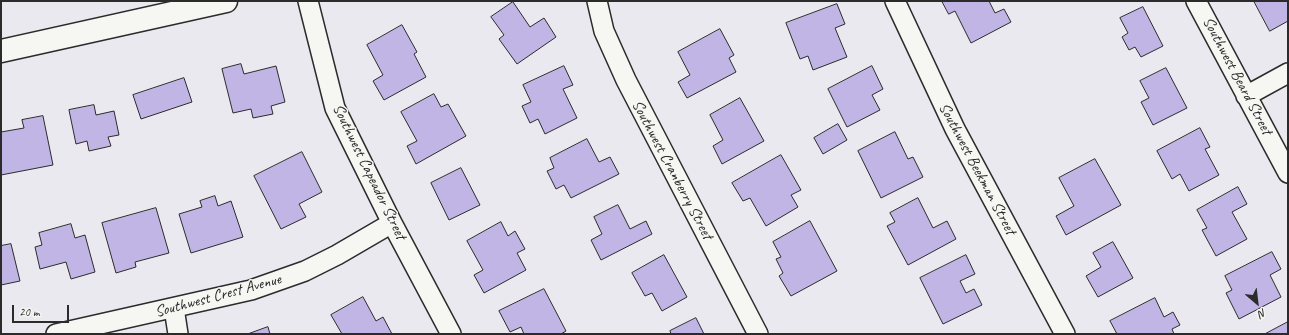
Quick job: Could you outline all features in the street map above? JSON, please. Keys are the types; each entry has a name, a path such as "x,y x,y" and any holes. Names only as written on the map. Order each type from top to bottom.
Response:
{"street":[{"path":"1,51 226,1"},
{"name":"Southwest Capeador Street","path":"308,1 335,108 392,223 451,334"},
{"name":"Southwest Cranberry Street","path":"597,1 604,31 622,73 758,334"},
{"name":"Southwest Beekman Street","path":"895,1 955,129 1065,334"},
{"name":"Southwest Beard Street","path":"1196,1 1288,173"},
{"path":"1246,96 1288,73"},
{"name":"Southwest Crest Avenue","path":"56,334 252,290 305,270 337,255 392,223"},
{"path":"174,308 178,334"}],"building":[{"path":"942,1 989,1 995,13 1004,9 1011,22 971,43 955,11 949,14"},
{"path":"1254,1 1288,1 1288,21 1270,31"},
{"path":"513,2 530,27 544,18 556,37 517,64 499,39 504,35 491,17"},
{"path":"837,4 845,24 835,28 847,57 813,70 808,56 800,59 786,23"},
{"path":"1143,7 1163,46 1141,57 1135,47 1129,50 1122,37 1128,33 1120,18"},
{"path":"402,25 417,52 414,54 426,77 384,100 373,81 383,75 367,45"},
{"path":"720,29 734,55 729,58 736,72 687,98 678,82 690,75 678,52"},
{"path":"241,64 244,74 276,66 285,102 271,106 273,114 253,118 251,109 233,113 222,69"},
{"path":"564,66 573,85 563,89 577,118 545,134 538,119 530,123 522,106 531,102 523,85"},
{"path":"872,66 883,89 872,95 880,110 847,127 828,89"},
{"path":"1166,68 1187,108 1153,125 1141,102 1149,98 1140,81"},
{"path":"184,78 192,102 141,119 133,95"},
{"path":"434,94 441,107 448,104 466,136 416,164 407,146 417,141 401,112"},
{"path":"740,98 764,141 722,164 713,146 723,140 710,115"},
{"path":"94,105 96,115 114,111 119,135 108,137 111,146 89,151 87,141 76,144 69,110"},
{"path":"43,116 53,165 1,175 1,132 24,128 22,120"},
{"path":"838,124 847,140 823,154 814,138"},
{"path":"1200,128 1210,147 1205,149 1219,175 1189,191 1180,174 1172,179 1157,151"},
{"path":"895,132 908,159 913,157 923,177 881,198 858,151"},
{"path":"587,139 599,162 610,157 619,174 571,198 564,185 556,189 547,171 554,168 550,158"},
{"path":"302,152 322,192 299,204 306,217 281,229 254,176"},
{"path":"781,155 801,190 791,195 798,207 766,226 750,198 743,201 732,183"},
{"path":"1095,159 1121,205 1066,235 1056,216 1074,206 1059,178"},
{"path":"461,168 480,205 449,220 431,183"},
{"path":"1238,187 1247,204 1232,212 1247,239 1216,256 1202,230 1207,228 1197,210"},
{"path":"215,196 218,206 231,201 243,237 191,253 179,214 202,207 200,201"},
{"path":"918,198 933,228 947,221 956,239 908,265 887,226 895,222 890,213"},
{"path":"618,205 630,229 646,221 652,234 601,260 591,240 602,234 594,217"},
{"path":"156,208 169,253 135,262 136,267 116,273 102,223"},
{"path":"810,221 837,271 791,296 779,276 783,273 776,259 781,257 773,242"},
{"path":"501,222 508,236 515,231 525,249 517,253 526,270 484,293 474,275 483,270 467,241"},
{"path":"71,224 75,238 85,235 95,272 71,279 66,262 40,269 35,247 42,245 39,233"},
{"path":"1113,242 1133,278 1098,297 1086,276 1101,267 1093,253"},
{"path":"11,244 20,281 1,285 1,246"},
{"path":"1272,252 1281,269 1270,275 1281,297 1239,319 1226,293 1232,290 1225,276"},
{"path":"664,255 687,297 662,311 652,293 645,296 632,273"},
{"path":"966,255 975,274 960,281 966,293 974,289 982,305 943,324 920,278"},
{"path":"544,289 566,331 561,334 524,334 521,327 510,332 499,311"},
{"path":"363,297 376,321 383,317 392,334 342,334 331,315"},
{"path":"1155,298 1164,317 1173,312 1180,325 1172,329 1174,334 1117,334 1110,321"},
{"path":"696,318 704,334 671,334 670,331"},
{"path":"1288,322 1288,334 1265,334"},
{"path":"268,327 270,334 248,334"}]}
